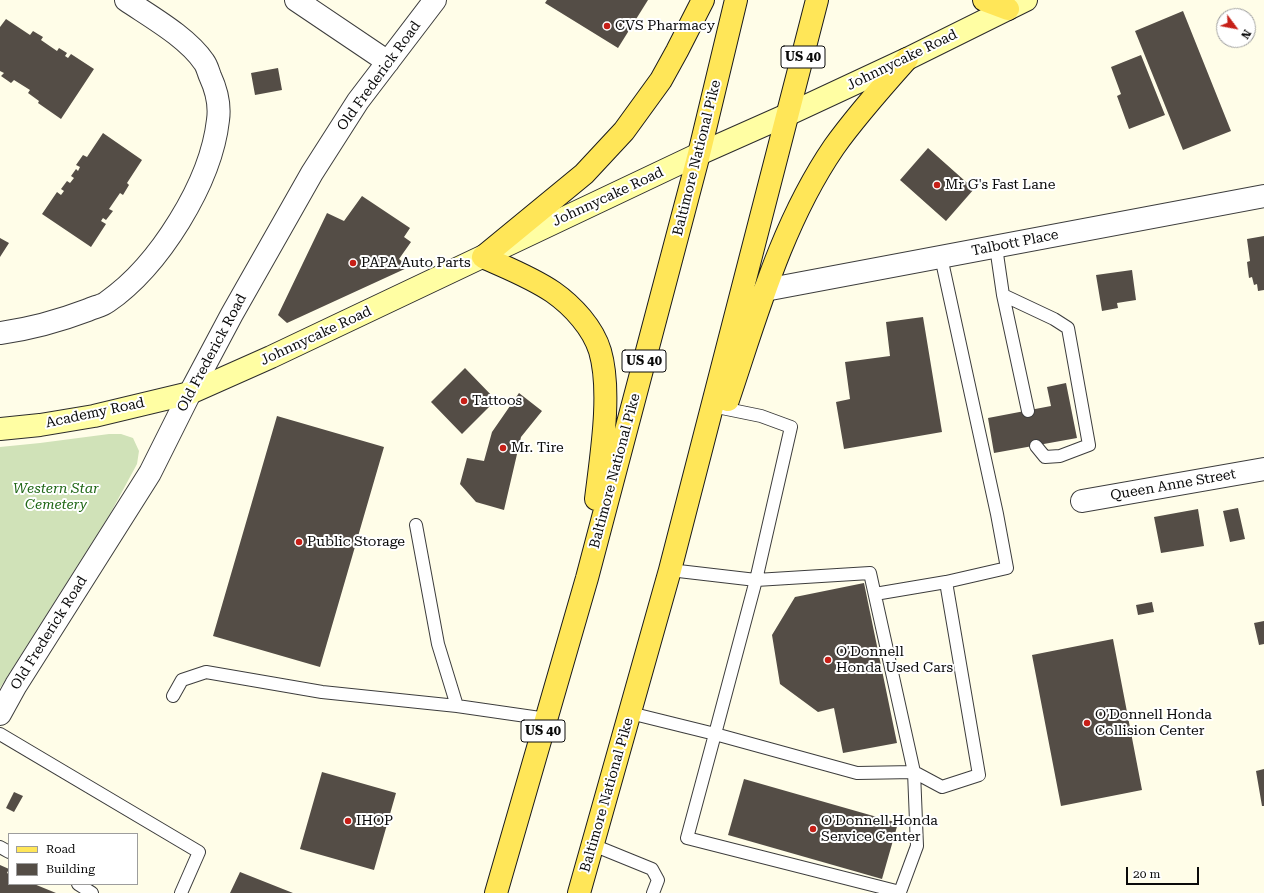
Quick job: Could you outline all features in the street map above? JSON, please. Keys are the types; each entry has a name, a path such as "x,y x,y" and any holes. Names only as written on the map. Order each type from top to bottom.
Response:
{"main road":[{"path":"589,568 604,418 605,379 600,351 590,330 574,310 554,293 533,280 483,257 584,174 624,131 661,80 703,0"},
{"name":"Baltimore National Pike","path":"496,893 589,568 699,154 736,0"},
{"name":"US 40","path":"719,407 817,0"},
{"path":"984,0 1017,4"},
{"name":"Johnnycake Road","path":"190,393 278,354 699,154 907,59 1017,4"},
{"path":"719,407 790,225 810,187 832,151 860,113 907,59"},
{"name":"Academy Road","path":"0,429 40,425 94,416 190,393"},
{"name":"Baltimore National Pike","path":"579,893 670,570 719,407"}],"street":[{"path":"0,333 19,330 67,318 106,303 138,276 169,238 195,192 210,156 218,119 215,88 205,62 183,39 126,0"},
{"path":"296,0 388,62"},
{"name":"Old Frederick Road","path":"0,714 16,685 150,473 232,314 312,173 358,101 435,0"},
{"name":"Talbott Place","path":"765,290 1264,196"},
{"name":"Queen Anne Street","path":"1082,501 1264,468"}],"lane":[{"path":"996,247 1003,295 1028,411"},
{"path":"875,594 946,582 1007,568 997,514 941,257"},
{"path":"1003,295 1054,319 1068,328 1089,445 1060,456 1045,457 1036,446"},
{"path":"670,570 756,580 870,573 914,772 916,846 900,892 687,838 756,580 791,427 761,416 719,407"},
{"path":"416,525 438,644 457,706"},
{"path":"630,713 715,734 857,773 914,772 942,787 978,775 946,582"},
{"path":"172,696 182,680 206,672 322,692 457,706 547,719"},
{"path":"0,734 199,852 181,893"},
{"path":"593,845 652,869 658,880 653,893"},
{"path":"80,885 92,893"}],"green space":[{"name":"Western Star Cemetery","path":"109,434 121,434 133,438 139,451 137,464 110,514 0,688 0,447"}],"building":[{"name":"CVS Pharmacy","path":"547,0 648,0 618,48 545,3"},
{"path":"1183,11 1231,131 1183,150 1135,31"},
{"path":"6,19 30,35 33,31 43,37 41,40 57,51 59,48 67,53 65,56 68,58 71,54 94,69 61,119 38,103 39,101 28,93 30,90 14,80 11,83 1,76 4,73 0,71 0,27"},
{"path":"1141,55 1165,115 1129,129 1117,96 1121,94 1111,67"},
{"path":"278,68 282,90 255,95 251,73"},
{"path":"103,133 142,160 127,183 129,185 123,195 120,193 109,209 113,211 106,220 103,218 101,221 106,224 91,247 42,214 57,192 61,195 64,191 61,189 67,181 70,183 74,178 71,176 76,169 78,171 80,167 76,165 83,155 87,157"},
{"name":"Mr G's Fast Lane","path":"928,148 974,189 946,221 900,180"},
{"name":"PAPA Auto Parts","path":"362,196 410,228 404,237 411,242 399,259 409,267 287,323 278,315 327,213 344,221"},
{"path":"1264,236 1264,290 1258,291 1257,284 1254,285 1252,277 1249,278 1247,262 1250,261 1247,239"},
{"path":"0,238 9,243 0,257"},
{"path":"1132,270 1136,300 1117,303 1118,308 1102,311 1096,275"},
{"path":"923,317 942,432 844,449 836,402 850,399 845,362 890,356 886,322"},
{"name":"Tattoos","path":"465,368 496,400 462,434 431,402"},
{"path":"1066,383 1077,438 994,453 988,418 1051,406 1047,387"},
{"name":"Mr. Tire","path":"519,393 542,411 521,437 504,510 476,502 460,484 467,458 484,461 492,432"},
{"name":"Public Storage","path":"277,416 384,447 320,667 213,636"},
{"path":"1238,508 1245,539 1230,542 1223,511"},
{"path":"1198,509 1204,546 1161,553 1154,517"},
{"name":"O'Donnell Honda Used Cars","path":"864,583 897,743 843,753 834,708 818,712 780,684 772,635 795,597"},
{"path":"1152,602 1154,612 1138,615 1136,605"},
{"path":"1264,621 1264,644 1259,645 1254,623"},
{"name":"O'Donnell Honda Collision Center","path":"1113,639 1142,790 1061,806 1032,655"},
{"path":"1264,769 1264,806 1262,806 1256,771"},
{"name":"IHOP","path":"322,772 396,793 374,870 300,849"},
{"name":"O'Donnell Honda Service Center","path":"744,779 898,823 882,879 728,835"},
{"path":"14,792 23,796 14,812 6,808"},
{"path":"0,865 8,869 8,885 36,885 56,893 0,893"},
{"path":"240,872 293,893 230,893"}],"place":[{"name":"CVS Pharmacy","path":"607,26"},
{"name":"Mr G's Fast Lane","path":"937,185"},
{"name":"PAPA Auto Parts","path":"353,263"},
{"name":"Tattoos","path":"464,401"},
{"name":"Mr. Tire","path":"503,448"},
{"name":"Public Storage","path":"299,542"},
{"name":"O'Donnell Honda Used Cars","path":"828,660"},
{"name":"O'Donnell Honda Collision Center","path":"1087,723"},
{"name":"IHOP","path":"348,821"},
{"name":"O'Donnell Honda Service Center","path":"813,829"}]}
